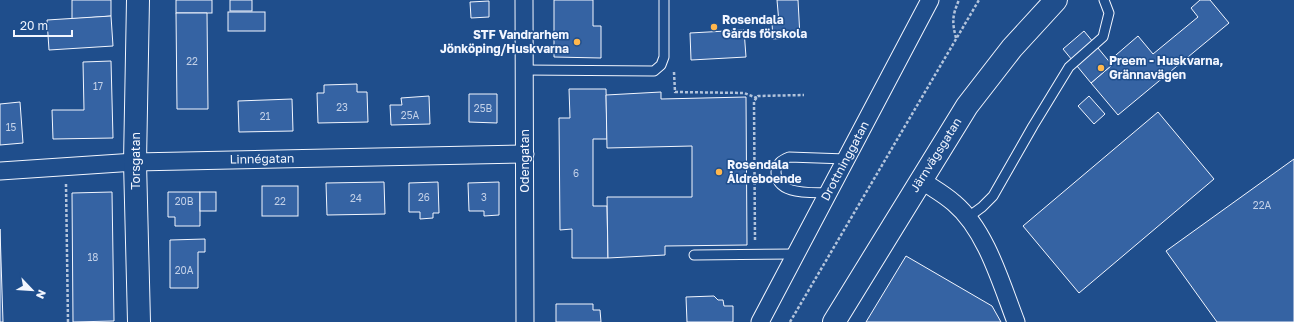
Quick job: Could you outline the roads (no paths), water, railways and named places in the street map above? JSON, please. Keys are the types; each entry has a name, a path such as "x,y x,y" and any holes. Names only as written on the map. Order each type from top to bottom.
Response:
{"street":[{"name":"Torsgatan","path":"138,0 135,162 139,322"},
{"name":"Odengatan","path":"524,0 525,322"},
{"name":"Drottninggatan","path":"760,322 930,0"},
{"name":"Järnvägsgatan","path":"834,322 967,106 1012,48 1056,0"},
{"name":"Linnégatan","path":"0,172 135,162 524,154"},
{"path":"921,180 954,203 975,227 988,251 1016,322"}],"lane":[{"path":"524,70 654,71 661,65 664,58 664,0"},
{"path":"967,218 982,208 993,196 1036,120 1069,67 1103,37 1109,13 1104,0"},
{"path":"828,193 793,191 784,188 778,180 776,167 781,160 789,157 846,159"},
{"path":"694,255 796,254"}],"place":[{"name":"Rosendala Gårds förskola","path":"714,27"},
{"name":"STF Vandrarhem Jönköping/Huskvarna","path":"577,42"},
{"name":"Preem - Huskvarna, Grännavägen","path":"1101,68"},
{"name":"Rosendala Åldreboende","path":"719,172"}]}
